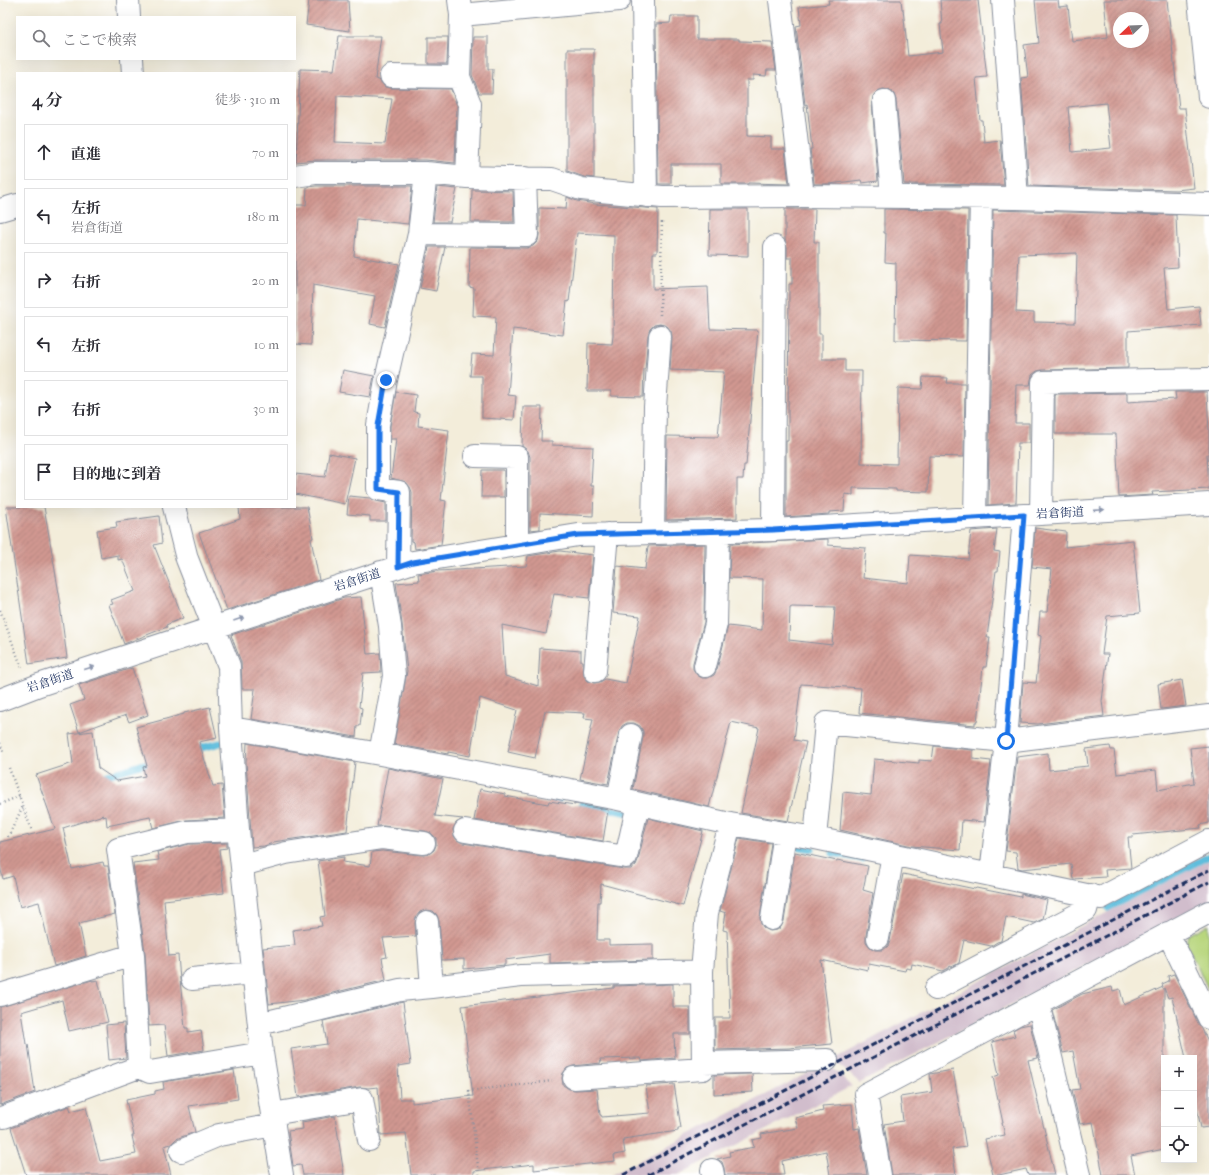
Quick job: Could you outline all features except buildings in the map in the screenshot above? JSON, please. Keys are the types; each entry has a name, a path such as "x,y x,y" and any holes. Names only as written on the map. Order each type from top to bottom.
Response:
{"street":[{"path":"128,0 129,16"},
{"path":"467,176 470,104 459,77 460,8 619,0"},
{"path":"642,0 654,197"},
{"path":"780,0 803,196"},
{"path":"1003,0 1017,198"},
{"path":"1199,0 1209,97"},
{"path":"132,60 133,72"},
{"path":"391,76 459,77"},
{"path":"884,101 892,197"},
{"path":"296,176 315,173 426,173 467,176 552,178 581,189 654,197 803,196 1017,198 1209,204"},
{"path":"380,754 394,676 390,626 389,569 399,492 378,489 378,426 386,380 419,234 426,173"},
{"path":"419,234 527,235 525,178"},
{"path":"975,518 981,198"},
{"path":"0,210 16,205"},
{"path":"773,530 775,247"},
{"path":"653,533 655,407 660,336"},
{"path":"991,874 1032,514 1043,382 1209,379"},
{"path":"475,456 517,457 517,545"},
{"name":"岩倉街道","path":"0,700 30,688 413,562 578,535 773,530 1209,504"},
{"path":"174,508 187,560 229,666 231,728 238,830 262,1053 282,1175"},
{"path":"705,666 716,624 718,531"},
{"path":"595,671 607,534"},
{"path":"815,838 826,723 1006,741 1209,716"},
{"path":"231,728 380,754 628,802 730,824 815,838 1100,898 1209,841"},
{"path":"465,831 626,857 631,735"},
{"path":"574,1078 703,1069 702,971 707,913 730,824"},
{"path":"139,1067 133,955 118,849 187,832 238,830"},
{"path":"772,919 785,833"},
{"path":"242,865 286,853 382,838 424,843"},
{"path":"878,938 893,854"},
{"path":"936,990 1086,910 1090,895"},
{"path":"880,1175 866,1094 1209,912"},
{"path":"427,922 432,986"},
{"path":"1168,933 1209,1018"},
{"path":"0,995 133,955"},
{"path":"259,1024 400,990 432,986 522,976 702,971"},
{"path":"192,979 253,973"},
{"path":"1038,1003 1079,1175"},
{"path":"4,1117 139,1067 150,1072 262,1053"},
{"path":"703,1063 827,1060"},
{"path":"181,1151 219,1135 273,1120 362,1100 369,1140"}],"path":[{"path":"654,197 660,336"},
{"path":"0,610 30,688"},
{"path":"0,743 3,752"},
{"path":"9,768 32,831"},
{"path":"0,804 20,796"},
{"path":"8,837 23,806"},
{"path":"479,1175 469,1091 574,1078"}],"shaded area":[{"path":"1209,860 1209,901 860,1083 833,1060 1108,912"},
{"path":"827,1063 852,1086 678,1175 611,1175"}],"green space":[{"path":"1209,924 1209,991 1186,943 1188,935"}],"waterway":[{"path":"193,750 220,743"},
{"path":"104,776 154,761"},
{"path":"549,797 559,799"},
{"path":"582,804 606,808"},
{"path":"613,810 630,813"},
{"path":"791,845 812,849"},
{"path":"833,853 862,859"},
{"path":"1108,908 1209,856"}],"railway":[{"path":"623,1175 1209,870"},
{"path":"648,1175 1209,882"}],"route":[{"path":"386,380 378,426 378,489 399,492 398,567 413,562 578,535 773,530 1024,515 1006,741"}]}
